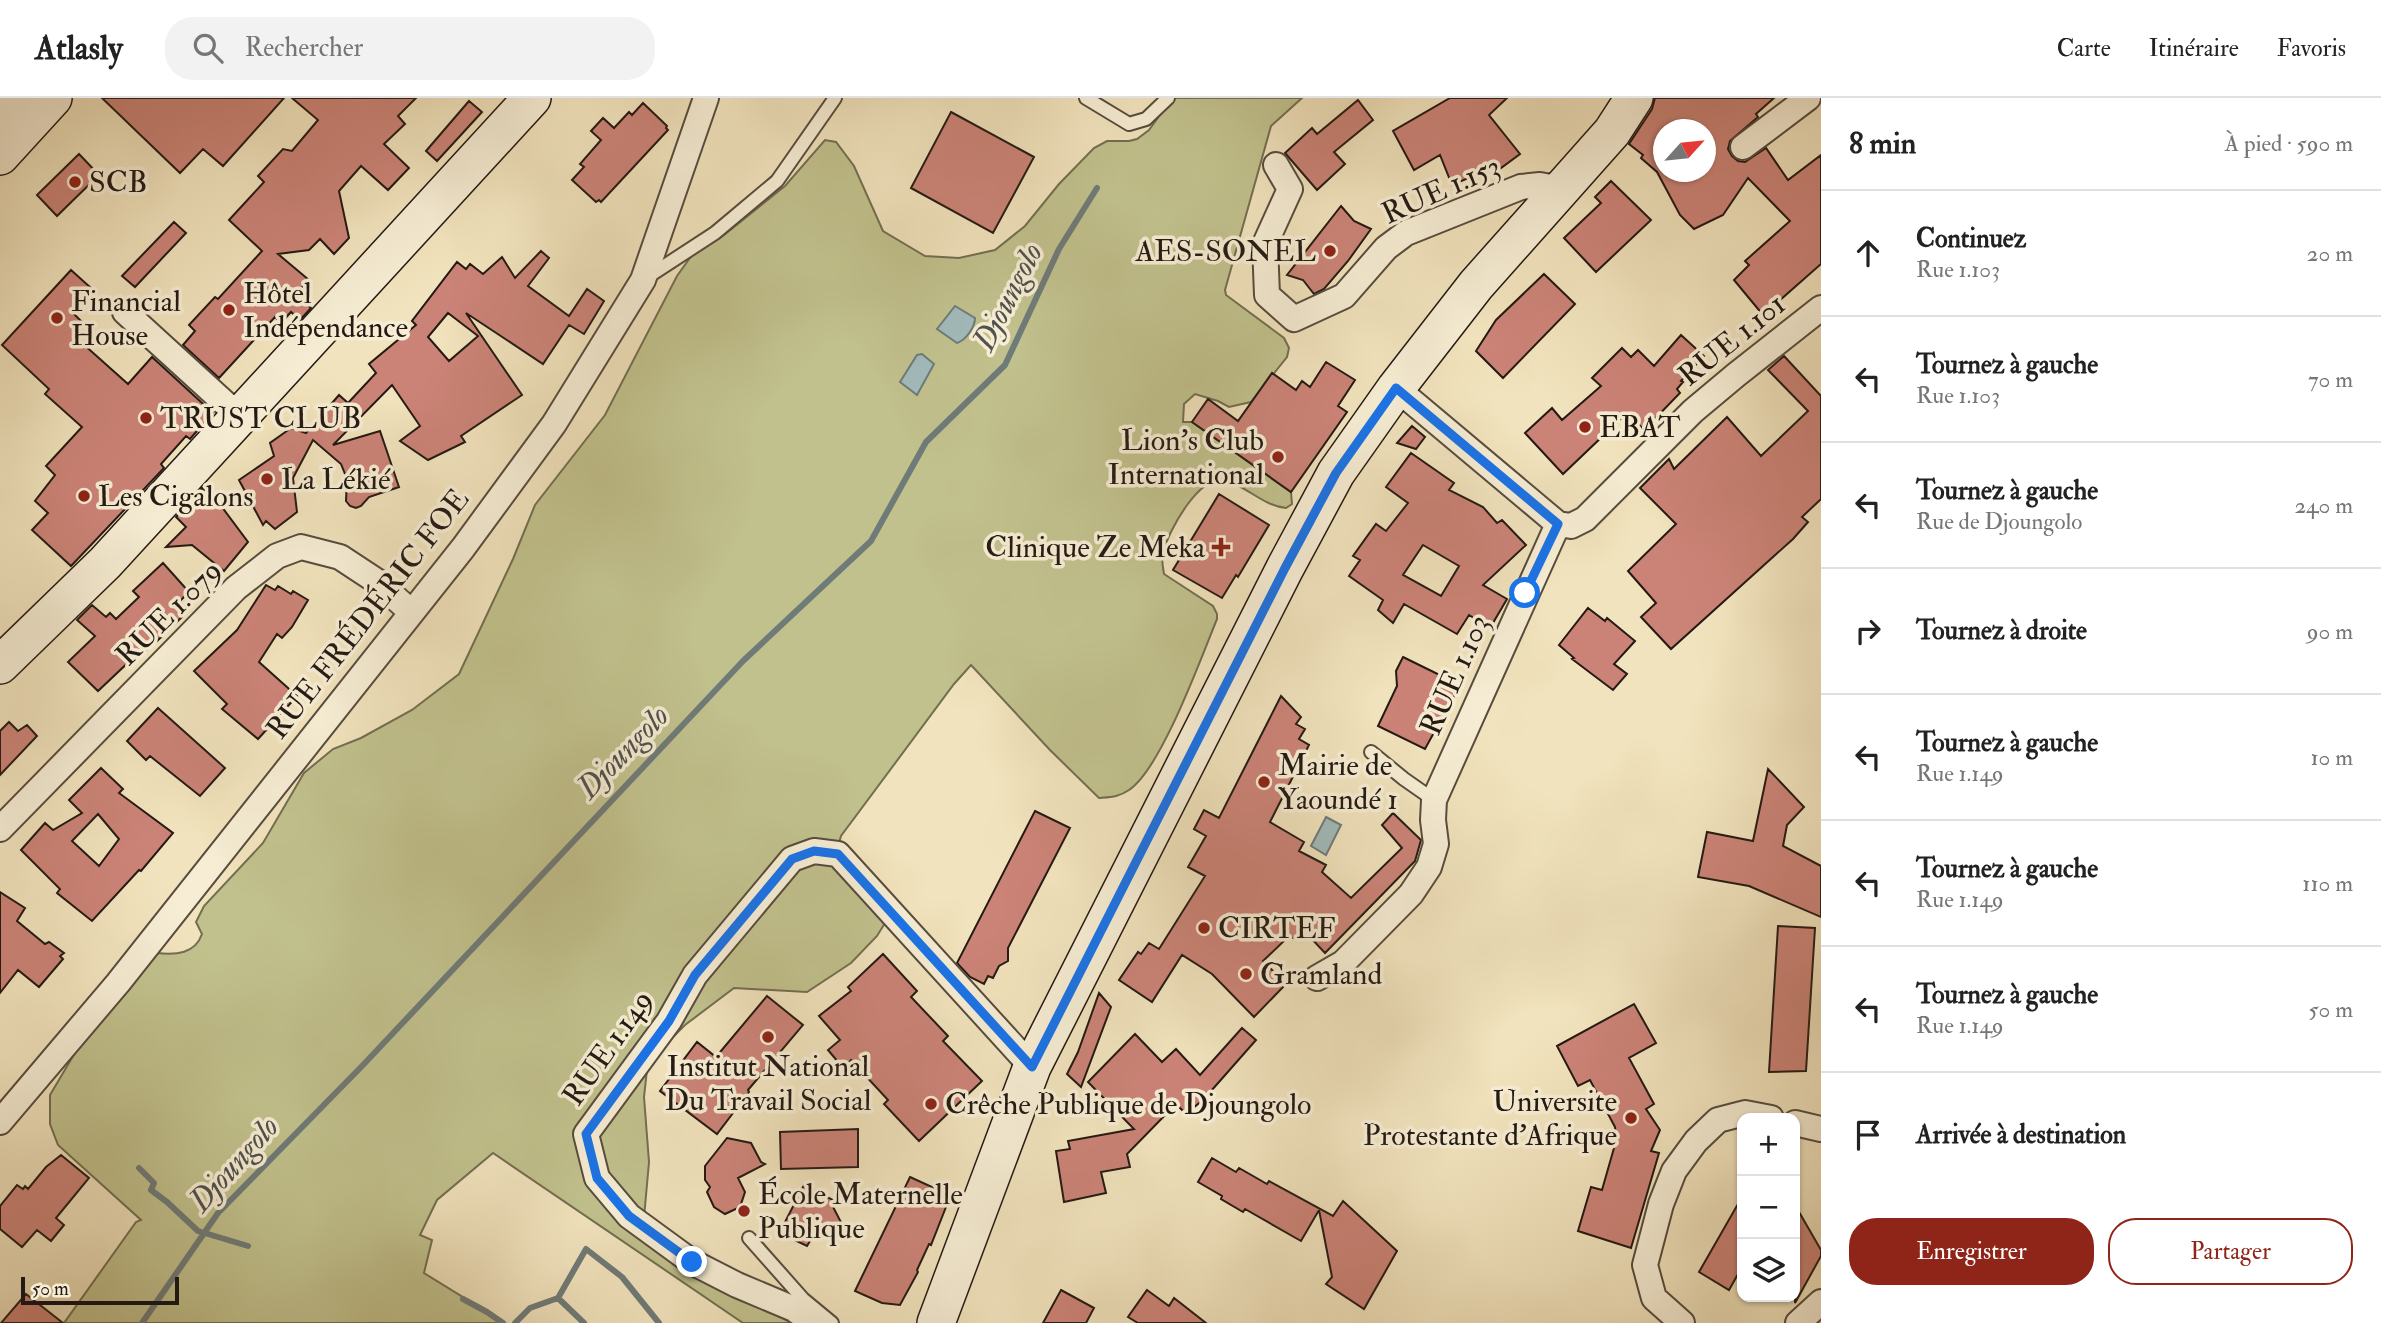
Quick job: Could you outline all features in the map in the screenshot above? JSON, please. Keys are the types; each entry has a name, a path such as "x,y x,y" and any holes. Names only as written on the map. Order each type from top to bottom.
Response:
{"street":[{"path":"0,110 11,98"},
{"path":"0,156 53,98"},
{"name":"RUE FRÉDÉRIC FOE","path":"0,1122 126,972 463,548 554,424 643,280 705,98"},
{"path":"936,1323 1032,1067 1336,473 1396,388 1476,285 1612,132 1634,98"},
{"path":"1743,147 1808,98"},
{"path":"0,665 106,563 521,102"},
{"name":"RUE 1.153","path":"1276,165 1290,189 1265,244 1267,295 1294,319 1344,296 1386,248 1406,233 1521,187 1562,189"},
{"name":"RUE 1.101","path":"1558,524 1571,526 1585,519 1693,411 1821,308"},
{"path":"125,312 239,416"},
{"path":"1396,388 1558,524"},
{"name":"RUE 1.103","path":"1317,978 1343,963 1411,894 1429,867 1436,844 1434,800 1558,524"},
{"name":"RUE 1.079","path":"0,830 236,588 277,556 301,547 340,557 378,582 411,612"},
{"name":"RUE 1.149","path":"813,1323 794,1308 737,1285 692,1262 629,1216 597,1178 586,1134 669,1021 695,975 792,859 814,851 838,854 1032,1067"},
{"path":"1682,1323 1654,1298 1645,1265 1661,1204 1674,1171 1696,1141 1718,1121 1737,1115"},
{"path":"1800,1124 1821,1129"},
{"path":"1798,1323 1821,1303"}],"lane":[{"path":"643,280 715,233 777,180 835,98"},
{"path":"1086,98 1129,124 1146,119 1168,98"},
{"path":"1371,752 1434,800"},
{"path":"749,1238 803,1299 832,1323"}],"green space":[{"path":"1172,98 1302,98 1271,126 1225,290 1226,295 1284,338 1289,348 1287,357 1251,402 1229,407 1195,394 1184,404 1183,422 1192,422 1291,492 1292,504 1286,508 1278,507 1235,484 1217,480 1207,485 1187,505 1171,531 1163,553 1164,574 1213,606 1217,619 1167,737 1154,760 1129,790 1111,797 1099,798 971,665 841,836 839,843 885,923 877,936 851,963 807,992 734,988 685,1025 652,1058 647,1070 644,1097 649,1162 643,1229 791,1323 743,1323 493,1153 437,1200 420,1235 432,1240 424,1273 505,1323 64,1323 136,1222 141,1220 58,1145 50,1124 50,1095 79,1046 157,953 184,952 199,941 202,934 196,922 204,906 263,843 304,773 333,749 361,738 412,710 459,674 535,505 605,415 677,276 692,255 724,235 785,186 825,140 836,142 854,166 883,231 925,256 959,258 995,250 1025,226 1059,184 1094,148 1107,141 1137,139 1149,130"}],"water":[{"path":"955,306 975,318 969,333 957,343 937,329"},
{"path":"922,354 934,364 917,395 900,382 917,355"},
{"path":"1326,817 1341,825 1326,855 1311,846"}],"building":[{"path":"102,98 284,98 223,166 203,149 180,173"},
{"path":"292,98 416,98 398,116 405,124 384,144 409,168 388,190 361,166 339,191 349,238 334,254 320,239 309,250 278,254 309,280 296,294 311,308 300,320 291,312 281,323 275,317 219,378 183,345 195,331 189,325 215,297 218,299 262,251 229,220 264,182 258,176 283,149 292,151 318,120"},
{"path":"1450,98 1507,98 1489,115 1520,154 1501,168 1499,165 1452,185 1440,155 1414,170 1393,131"},
{"path":"1655,98 1774,98 1756,114 1758,117 1730,141 1728,149 1738,161 1745,162 1766,148 1788,180 1821,155 1821,264 1763,315 1734,280 1749,265 1745,261 1790,221 1748,178 1723,215 1694,229 1680,215 1662,182 1716,182 1716,119 1653,119 1653,168 1641,158 1643,155 1629,144 1652,109"},
{"path":"1358,100 1373,120 1334,152 1345,164 1317,190 1285,153 1312,128 1317,134"},
{"path":"469,101 482,112 437,161 426,151"},
{"path":"643,103 668,130 601,202 596,202 572,180 584,167 580,164 601,140 591,131 603,118 614,128 629,112 632,115"},
{"path":"951,112 1034,157 993,233 911,188"},
{"path":"79,154 99,175 57,216 37,195"},
{"path":"1611,181 1651,220 1596,272 1564,238 1601,203 1595,197"},
{"name":"AES-SONEL","path":"1341,206 1354,221 1371,229 1324,289 1314,294 1303,280 1287,275"},
{"path":"174,222 186,233 135,287 122,276"},
{"path":"541,251 549,258 528,286 569,316 587,289 604,301 584,334 569,325 543,364 466,313 522,395 461,436 465,442 428,460 400,441 420,426 392,385 333,445 380,431 399,487 369,497 356,508 350,506 346,501 347,479 341,464 313,440 293,478 297,512 275,529 266,521 263,525 239,480 274,456 270,443 291,428 306,433 339,395 348,403 376,373 369,364 416,325 412,321 457,262 466,269 470,264 483,274 502,257 515,278","holes":["448,313 478,336 449,361 428,337"]},
{"path":"71,270 91,288 70,310 83,323 73,335 128,384 152,357 213,413 190,439 186,436 161,464 164,468 71,566 32,530 48,513 35,501 55,475 46,466 82,427 45,394 49,389 2,345"},
{"path":"1544,274 1575,304 1503,378 1476,351 1496,320"},
{"path":"1681,335 1704,356 1681,381 1683,382 1677,389 1680,393 1644,430 1627,413 1563,474 1525,433 1552,408 1562,420 1601,386 1592,378 1622,348 1631,357 1638,350 1654,366"},
{"path":"1784,356 1821,396 1821,499 1802,517 1808,522 1793,539 1671,649 1641,617 1656,603 1628,571 1676,524 1640,488 1669,459 1674,469 1727,417 1761,456 1808,411 1768,370"},
{"name":"Lion's Club International","path":"1326,362 1355,380 1338,406 1347,412 1291,492 1192,422 1208,399 1238,421 1272,373 1296,390 1302,381 1310,387"},
{"path":"1412,426 1425,437 1416,449 1397,443"},
{"path":"1411,453 1454,483 1449,490 1483,507 1497,523 1502,520 1526,545 1483,585 1507,599 1490,628 1469,615 1457,634 1404,604 1393,623 1378,610 1383,600 1349,576 1360,560 1353,556 1376,524 1386,531 1408,503 1386,487","holes":["1423,545 1459,566 1441,596 1403,575"]},
{"path":"207,487 248,542 224,571 192,545 166,547 186,527 176,517 202,488 204,490"},
{"name":"Clinique Ze Meka","path":"1219,494 1269,525 1222,598 1173,570"},
{"path":"163,563 189,592 176,605 185,614 98,691 68,662 95,636 77,620 92,605 106,617 110,613 116,619 139,597 133,591"},
{"path":"266,585 275,590 278,586 291,594 293,591 308,600 292,627 282,638 277,634 259,662 297,696 258,739 222,709 227,704 194,671 237,630"},
{"path":"1588,608 1605,621 1607,618 1635,641 1614,664 1627,674 1613,690 1572,659 1574,658 1559,645"},
{"path":"1403,657 1460,685 1425,749 1378,726 1397,686 1396,671"},
{"path":"1281,696 1301,717 1296,724 1305,729 1299,739 1309,745 1270,822 1304,842 1299,851 1326,865 1322,872 1351,898 1402,848 1382,825 1393,813 1421,840 1415,861 1325,953 1310,937 1287,938 1263,961 1286,984 1254,1017 1212,974 1182,955 1152,1002 1119,980 1138,952 1141,954 1149,943 1159,949 1205,876 1188,867 1206,836 1194,829 1204,810 1219,818"},
{"path":"158,708 225,768 200,796 150,756 146,760 127,741"},
{"path":"9,722 18,731 27,725 37,736 0,775 0,731"},
{"path":"101,768 123,789 119,793 173,833 141,871 139,870 92,921 57,893 60,889 21,850 45,823 53,830 82,813 69,800","holes":["98,814 119,839 99,866 72,841"]},
{"path":"1768,769 1804,807 1787,825 1783,846 1821,866 1821,917 1749,886 1698,877 1707,832 1753,841"},
{"path":"1035,811 1070,828 1008,948 1008,961 999,966 993,978 988,976 984,984 970,977 957,963"},
{"path":"0,892 25,908 17,921 45,944 49,942 64,953 60,956 63,959 39,987 18,970 0,993"},
{"path":"1778,926 1815,928 1806,1071 1769,1072"},
{"path":"883,954 917,991 911,997 948,1036 943,1041 982,1081 919,1141 884,1104 888,1100 851,1060 844,1069 828,1050 840,1040 819,1016 851,991 848,987"},
{"path":"1099,993 1111,1007 1081,1087 1067,1074 1078,1052"},
{"path":"767,996 803,1025 748,1090 717,1134 660,1091 697,1042 716,1057"},
{"name":"Universite Protestante d'Afrique","path":"1634,1004 1656,1043 1629,1058 1654,1104 1646,1109 1660,1130 1651,1151 1659,1153 1631,1248 1578,1231 1591,1187 1602,1190 1616,1141 1615,1127 1590,1080 1578,1086 1557,1046"},
{"path":"1242,1028 1256,1040 1204,1099 1186,1114 1176,1104 1127,1154 1130,1167 1101,1172 1106,1193 1064,1202 1056,1151 1070,1149 1068,1141 1134,1129 1088,1082 1135,1034 1162,1062 1176,1049 1200,1075"},
{"path":"858,1129 858,1167 781,1169 780,1132"},
{"path":"727,1138 751,1143 761,1162 765,1164 738,1178 745,1192 740,1207 725,1214 714,1207 707,1192 710,1187 705,1180 705,1166"},
{"path":"61,1155 89,1178 56,1218 64,1225 51,1241 37,1230 22,1247 0,1229 0,1206 17,1185 28,1189 46,1167"},
{"path":"1212,1158 1236,1172 1239,1168 1267,1184 1269,1181 1333,1216 1343,1201 1397,1251 1364,1309 1326,1284 1332,1277 1319,1210 1301,1241 1245,1209 1243,1212 1198,1182"},
{"path":"910,1177 932,1187 946,1207 931,1245 929,1244 900,1305 882,1303 855,1291"},
{"path":"804,1185 833,1200 831,1203 844,1228 837,1236 816,1231 807,1246 784,1235 783,1226"},
{"path":"1737,1206 1737,1276 1729,1290 1699,1272"},
{"path":"1800,1214 1821,1250 1821,1256 1800,1294"},
{"path":"1061,1290 1094,1308 1086,1323 1043,1323"},
{"path":"1147,1290 1169,1306 1174,1298 1206,1323 1138,1323 1128,1317"},
{"path":"26,1294 63,1323 1,1323"}],"waterway":[{"name":"Djoungolo","path":"142,1323 218,1213 364,1064 743,661 871,541 926,442 1005,365 1059,249 1097,188"},
{"path":"139,1168 154,1183 151,1190 198,1231 248,1246"},
{"path":"515,1323 530,1308 558,1298 586,1249 622,1277 659,1323"},
{"path":"558,1298 584,1323"},
{"path":"463,1299 503,1323"}],"place":[{"name":"SCB","path":"75,182"},
{"name":"AES-SONEL","path":"1330,251"},
{"name":"Hôtel Indépendance","path":"229,310"},
{"name":"Financial House","path":"57,318"},
{"name":"TRUST CLUB","path":"146,418"},
{"name":"EBAT","path":"1585,427"},
{"name":"Lion's Club International","path":"1278,457"},
{"name":"La Lékié","path":"267,479"},
{"name":"Les Cigalons","path":"84,496"},
{"name":"Clinique Ze Meka","path":"1221,547"},
{"name":"Mairie de Yaoundé 1","path":"1264,782"},
{"name":"CIRTEF","path":"1204,928"},
{"name":"Gramland","path":"1246,974"},
{"name":"Institut National Du Travail Social","path":"768,1037"},
{"name":"Crêche Publique de Djoungolo","path":"931,1104"},
{"name":"Universite Protestante d'Afrique","path":"1631,1118"},
{"name":"École Maternelle Publique","path":"744,1211"}],"route":[{"path":"692,1262 629,1216 597,1178 586,1134 669,1021 695,975 792,859 814,851 838,854 1032,1067 1285,568 1336,473 1396,388 1558,524 1525,593"}]}
